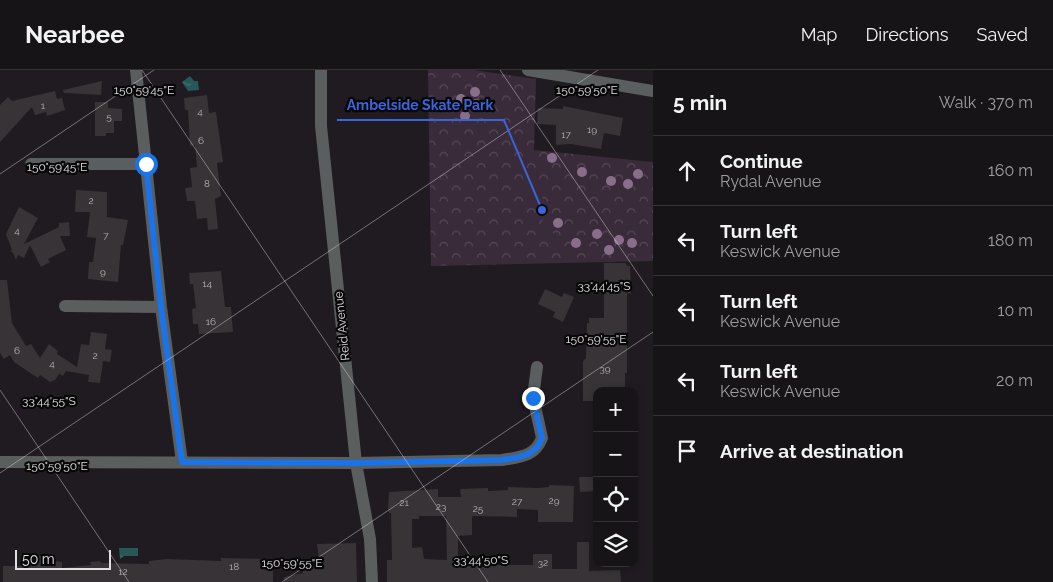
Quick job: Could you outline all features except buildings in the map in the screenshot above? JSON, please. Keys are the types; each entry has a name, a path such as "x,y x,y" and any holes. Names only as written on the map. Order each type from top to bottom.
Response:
{"street":[{"path":"136,70 161,307 182,462"},
{"name":"Reid Avenue","path":"321,70 321,126 356,463 370,539 372,582"},
{"path":"528,70 653,91"},
{"path":"31,164 146,164"},
{"path":"66,306 161,307"},
{"path":"0,462 356,463 502,460 534,452 542,438 533,398 537,367"}],"green space":[{"path":"428,70 473,70 536,79 534,150 653,162 653,261 431,266"},
{"path":"536,179 541,188 544,212 556,241 553,241 551,232 541,218 537,200 525,190 525,186"}],"water":[{"path":"190,76 194,81 198,81 199,90 188,91 182,82"},
{"path":"119,548 138,548 138,556 124,556 120,559"}],"place":[{"name":"Ambelside Skate Park","path":"542,210"}],"route":[{"path":"146,164 161,307 182,462 356,463 502,460 525,456 534,452 540,445 542,438 533,398"}]}
